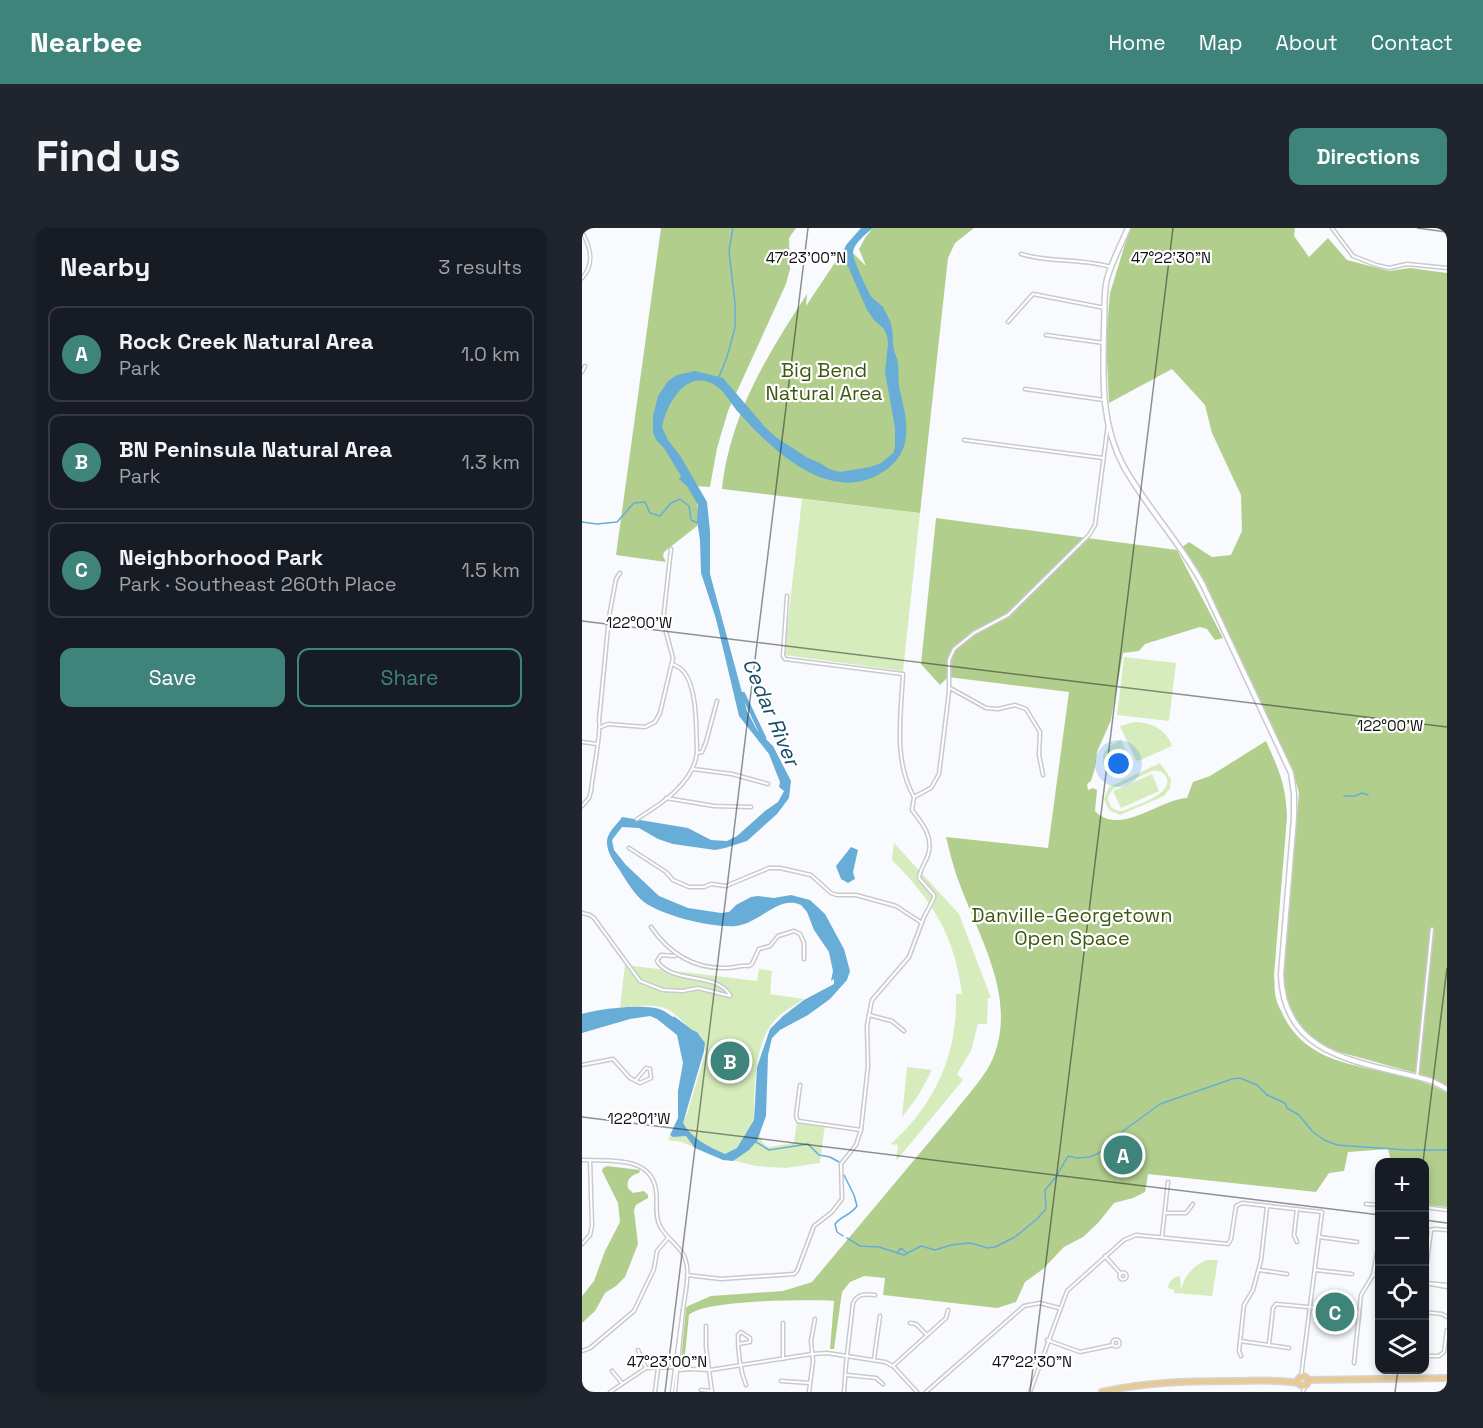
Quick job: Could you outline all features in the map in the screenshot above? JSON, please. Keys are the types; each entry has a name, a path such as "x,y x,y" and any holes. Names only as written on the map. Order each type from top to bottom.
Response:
{"main road":[{"path":"1102,1392 1170,1383 1447,1378"}],"street":[{"path":"1128,228 1107,281 1102,384 1108,421 1115,447 1124,466 1190,562 1203,585 1291,773 1294,818 1281,974 1283,994 1288,1010 1304,1033 1331,1054 1417,1077 1447,1089"},
{"path":"1332,228 1353,256 1376,265 1389,268 1407,264 1447,268"},
{"path":"582,232 590,248 591,262 582,279"},
{"path":"1021,254 1048,260 1081,261 1111,267"},
{"path":"1008,322 1033,294 1105,308"},
{"path":"1046,335 1104,343"},
{"path":"582,372 585,366"},
{"path":"1025,389 1104,400"},
{"path":"914,797 931,788 939,774 949,688 949,660 954,649 974,633 1008,615 1089,535 1095,525 1108,421"},
{"path":"964,440 1103,458"},
{"path":"602,727 608,724 645,727 655,722 662,708 673,655 663,621 671,549"},
{"path":"583,804 589,798 597,744 602,727 599,721 609,617 616,579 620,573"},
{"path":"687,1275 721,1279 794,1274 797,1271 814,1226 832,1212 843,1199 841,1164 856,1145 861,1130 868,1066 869,1016 874,996 909,957 934,895 919,878 929,848 927,830 912,810 914,797 902,767 900,741 902,673 785,659 783,656 788,596"},
{"path":"637,819 682,783 693,769 697,753 693,696 684,672 672,664"},
{"path":"949,688 986,708 998,709 1016,705 1026,709 1040,732 1039,755 1043,775"},
{"path":"697,753 702,752 706,742 717,701"},
{"path":"582,742 597,744"},
{"path":"693,769 732,774 768,784"},
{"path":"666,798 714,806 751,807"},
{"path":"629,848 666,872 673,880 689,887 704,887 711,884 726,886 769,868 780,868 811,875 831,893 837,895 856,895 896,906 922,922"},
{"path":"582,913 594,918 640,981 649,986 674,992 706,989 730,996 723,987 669,971 661,966 657,962 663,954 678,956 706,966 727,968 749,966 759,949 770,946 778,936 794,931 800,934 804,943 804,958"},
{"path":"651,927 663,944 678,956"},
{"path":"1417,1077 1432,928"},
{"path":"869,1016 892,1021 904,1031"},
{"path":"582,1065 613,1059 630,1078 640,1083 651,1078 650,1069 646,1068 636,1080"},
{"path":"800,1085 797,1120 861,1130"},
{"path":"582,1160 630,1162 642,1167 656,1188 657,1220 668,1238 684,1254 687,1275 674,1392"},
{"path":"582,1244 590,1235 592,1226 590,1160"},
{"path":"1162,1237 1168,1182"},
{"path":"1031,1392 1066,1291 1105,1256 1128,1237 1142,1234 1228,1244 1231,1239 1236,1206 1242,1203 1322,1212 1311,1307 1302,1359 1303,1382"},
{"path":"1165,1213 1186,1213 1193,1204"},
{"path":"1366,1204 1375,1205"},
{"path":"1241,1356 1239,1351 1245,1305 1253,1290 1259,1270 1267,1206"},
{"path":"1429,1208 1447,1210"},
{"path":"1296,1209 1294,1235 1297,1242"},
{"path":"1429,1241 1431,1231 1447,1230"},
{"path":"1319,1237 1357,1242"},
{"path":"582,1351 590,1348 631,1315 654,1269 657,1251 668,1238"},
{"path":"1105,1256 1121,1274"},
{"path":"1354,1363 1361,1295 1373,1275 1375,1264"},
{"path":"1259,1270 1287,1274"},
{"path":"1315,1270 1352,1274"},
{"path":"1429,1284 1447,1286"},
{"path":"844,1392 846,1356 855,1299 862,1294 875,1295"},
{"path":"1327,1323 1330,1295"},
{"path":"926,1392 1024,1306 1040,1303 1059,1308"},
{"path":"1269,1344 1275,1305 1329,1309"},
{"path":"893,1366 946,1318 948,1310"},
{"path":"1429,1312 1447,1317"},
{"path":"873,1359 880,1316"},
{"path":"809,1392 811,1341 815,1319"},
{"path":"783,1323 783,1359"},
{"path":"910,1323 916,1324 927,1335"},
{"path":"701,1390 712,1391 704,1347 706,1326"},
{"path":"1429,1356 1439,1356 1444,1353 1447,1330"},
{"path":"738,1344 750,1342 750,1338 739,1332 738,1344 746,1385"},
{"path":"1047,1341 1080,1352 1113,1345"},
{"path":"1240,1341 1289,1348"},
{"path":"638,1350 646,1368"},
{"path":"610,1392 646,1368 710,1370 812,1354 885,1362 893,1366 916,1392"},
{"path":"655,1392 658,1367"},
{"path":"612,1371 622,1383"},
{"path":"846,1375 876,1378 883,1384"},
{"path":"781,1381 810,1383"}],"green space":[{"name":"Big Bend Natural Area","path":"661,228 796,228 789,238 790,269 786,284 728,411 717,448 710,487 695,486 699,518 697,526 664,552 666,562 616,555"},
{"path":"873,228 974,228 955,243 948,258 920,513 722,489 726,462 742,411 752,387 778,340 807,294 806,306 846,246 866,266 859,249"},
{"path":"1130,228 1295,228 1294,236 1309,257 1328,238 1347,260 1389,271 1410,268 1447,273 1447,1088 1430,1077 1332,1050 1305,1033 1288,1007 1283,975 1299,793 1294,775 1242,662 1181,548 1189,542 1212,557 1231,555 1242,531 1241,495 1212,433 1205,405 1172,369 1109,403 1106,339 1110,293"},
{"path":"802,499 920,513 903,671 784,655"},
{"name":"Danville-Georgetown Open Space","path":"936,518 1177,550 1223,638 1215,640 1207,629 1200,627 1145,644 1139,651 1123,653 1111,720 1097,752 1091,781 1087,784 1088,790 1093,788 1097,790 1095,811 1105,818 1128,819 1176,800 1187,798 1193,782 1210,776 1266,741 1281,778 1287,817 1274,975 1277,1002 1297,1036 1315,1050 1335,1060 1404,1076 1447,1093 1447,1207 1429,1205 1429,1158 1390,1158 1388,1149 1348,1152 1344,1171 1329,1173 1316,1192 1148,1174 1145,1192 1114,1203 1083,1237 1064,1247 1043,1269 1025,1282 1016,1302 997,1308 883,1295 885,1278 864,1276 850,1282 842,1292 834,1349 830,1349 834,1301 734,1303 698,1310 689,1315 684,1364 681,1360 688,1306 711,1296 783,1291 812,1282 972,1090 988,1068 995,1053 1000,1031 1001,1010 998,989 985,947 958,879 946,837 1048,848 1069,692 948,677 940,685 921,664"},
{"path":"1124,657 1176,663 1169,721 1117,715"},
{"path":"1134,722 1146,723 1162,731 1172,746 1136,760 1120,726"},
{"path":"1121,740 1131,763 1130,766 1108,775 1103,762 1104,754 1109,747"},
{"path":"1160,763 1171,779 1170,788 1164,796 1120,815 1109,810 1104,799 1109,787","holes":["1152,771 1160,771 1165,775 1167,782 1160,793 1123,811 1112,808 1108,797 1113,789"]},
{"path":"1152,774 1159,791 1121,808 1113,791"},
{"path":"894,843 959,914 991,998 988,998 987,1024 978,1024 971,1051 957,1074 963,1080 896,1161 898,1145 891,1144 920,1112 941,1076 953,1037 956,994 962,994 954,954 947,937 930,905 892,860"},
{"path":"625,965 757,981 759,969 772,971 770,994 804,999 774,1021 762,1042 756,1068 754,1120 751,1127 755,1127 763,1143 768,1147 794,1143 797,1120 825,1124 820,1163 785,1168 756,1166 709,1154 682,1142 668,1140 680,1118 684,1119 687,1114 705,1054 705,1045 700,1036 666,1009 646,1006 620,1008"},
{"path":"907,1067 932,1070 918,1096 902,1117"},
{"path":"607,1166 640,1170 630,1178 628,1188 633,1193 644,1191 648,1198 636,1205 634,1210 638,1244 625,1277 605,1293 595,1311 582,1323 582,1296 594,1281 605,1251 620,1222 618,1203 602,1171"},
{"path":"1206,1260 1218,1260 1212,1296 1174,1293 1174,1290 1168,1288 1172,1279 1180,1276 1181,1289 1190,1272"}],"water":[{"path":"861,228 873,228 856,245 854,256 872,299 891,323 894,350 898,361 906,434 903,449 895,462 874,477 855,482 836,482 818,476 782,455 752,427 721,390 703,381 694,381 678,392 668,409 662,427 707,502 710,574 747,711 757,730 773,746 791,781 789,798 777,814 747,841 715,850 673,844 658,839 639,828 622,827 612,840 614,850 626,865 659,896 688,908 729,912 736,905 758,896 774,898 791,895 810,900 825,914 844,949 850,971 847,980 830,999 808,1015 780,1030 772,1038 768,1055 766,1116 757,1141 733,1161 723,1160 695,1148 686,1136 673,1137 670,1135 678,1118 678,1091 683,1063 677,1035 650,1016 630,1019 582,1033 582,1014 634,1007 662,1010 687,1028 697,1032 705,1043 704,1051 683,1123 696,1138 725,1154 737,1148 754,1120 757,1067 770,1029 804,1000 834,984 834,979 831,981 833,971 829,952 801,905 793,903 777,906 745,924 736,926 688,920 663,912 644,902 630,886 609,851 608,836 622,817 688,828 711,840 727,841 737,836 778,802 784,791 779,787 780,782 769,754 739,716 716,619 701,573 698,505 687,486 679,479 681,476 664,448 656,440 653,432 653,416 658,396 668,381 677,375 695,371 723,378 777,438 829,469 840,472 870,467 881,463 893,453 895,428 885,372 887,336 884,329 867,310 843,255 846,245"},
{"path":"851,847 858,850 853,872 855,879 848,883 841,879 836,866"}],"waterway":[{"path":"719,377 735,328 735,303 729,251 733,228"},
{"name":"Cedar River","path":"870,299 881,308 887,320"},
{"path":"582,522 597,524 617,522 634,503 645,502 650,513 660,516 671,503 680,499 689,506 691,520 698,523"},
{"name":"Cedar River","path":"743,694 764,738"},
{"path":"1344,796 1355,796 1362,793 1368,795"},
{"name":"Cedar River","path":"674,1019 694,1034"},
{"path":"847,1238 860,1246 879,1247 904,1255 921,1246 935,1250 970,1243 988,1248 995,1247 1015,1237 1046,1209 1045,1190 1056,1177 1068,1156 1090,1157 1099,1153 1111,1140 1160,1104 1232,1079 1240,1078 1257,1085 1267,1095 1285,1103 1287,1108 1299,1115 1312,1131 1324,1140 1337,1145 1407,1150 1447,1150"},
{"path":"756,1142 769,1150 808,1144 819,1155 839,1162"},
{"path":"843,1236 837,1232 835,1224 857,1206 844,1175"},
{"path":"897,1253 901,1248 907,1253"}],"place":[{"name":"BN Peninsula Natural Area","path":"730,1061"},
{"name":"Rock Creek Natural Area","path":"1123,1155"},
{"name":"Neighborhood Park","path":"1335,1312"}]}
